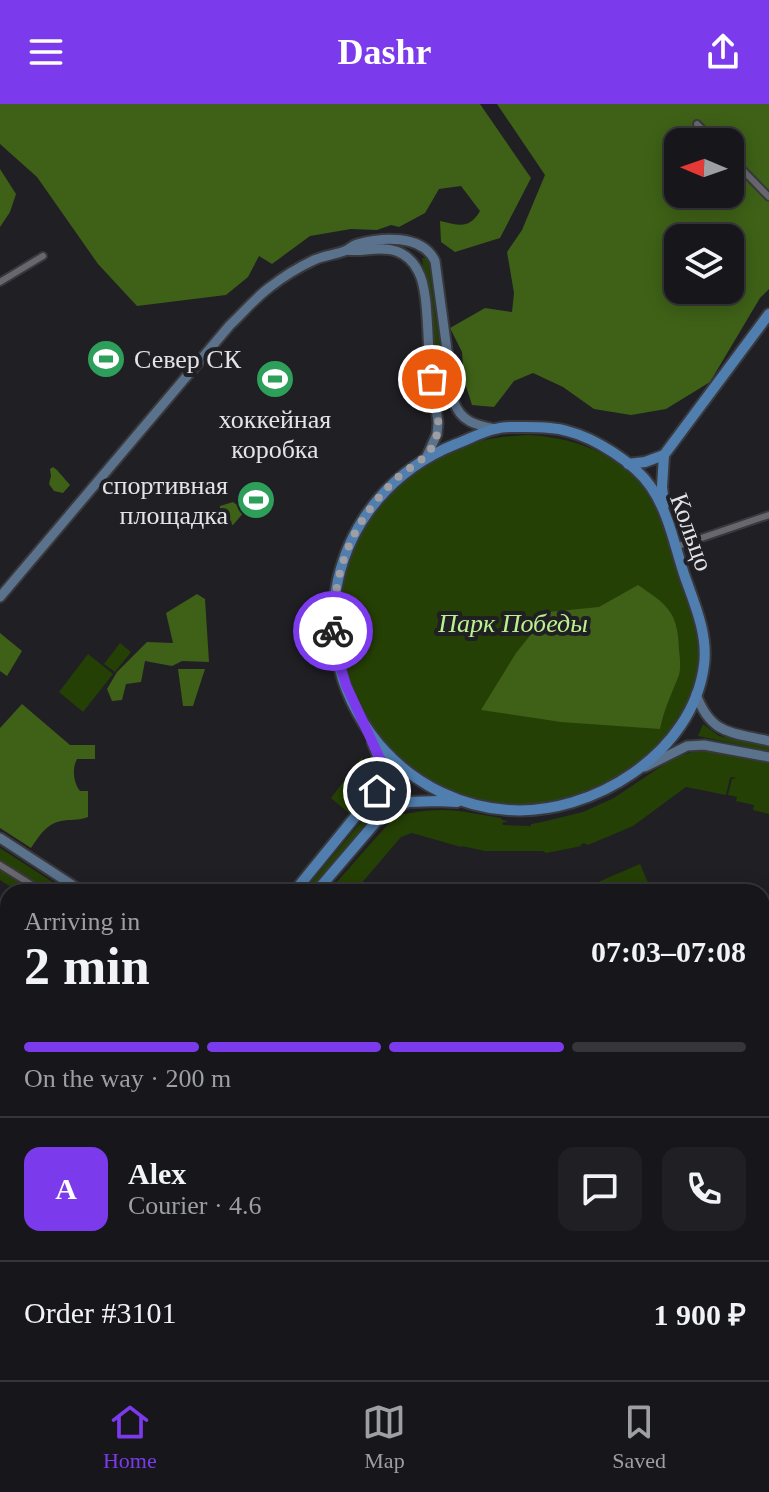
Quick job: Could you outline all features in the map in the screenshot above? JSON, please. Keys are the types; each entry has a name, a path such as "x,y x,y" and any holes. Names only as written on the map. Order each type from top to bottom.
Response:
{"main road":[{"path":"0,597 230,325 268,288 314,259 347,250 354,244 381,240 409,241 431,253 435,261 454,402 464,419 495,429"},
{"path":"347,250 355,252 386,248 397,251 419,272 438,423 437,434 426,458"},
{"path":"665,515 662,487 664,455 769,314"},
{"name":"Кольцо","path":"525,427 569,431 606,448 651,486 665,515 697,610 705,644 702,675 696,694 672,736 657,753 635,772 601,793 546,809 509,810 475,805 422,782 395,760 366,727 351,700 333,633 338,577 352,539 372,506 394,481 426,458 495,429 525,427"},
{"path":"628,464 664,455"},
{"path":"696,694 710,721 725,731 769,741"},
{"path":"301,884 377,791 383,773 381,758 366,727"},
{"path":"635,772 687,746 704,745 769,757"},
{"path":"323,884 387,809 423,801 475,805"},
{"path":"0,838 71,884"}],"street":[{"path":"697,124 701,128"},
{"path":"744,171 769,197"},
{"path":"0,282 43,256"},
{"path":"675,547 769,515"},
{"path":"0,865 30,884"}],"green space":[{"path":"0,104 480,104 531,178 500,238 455,252 441,242 440,221 467,224 480,211 461,186 439,189 425,213 399,227 351,229 310,236 272,264 259,256 248,277 226,295 137,306 98,264 37,177 0,144"},
{"path":"497,104 769,104 769,289 760,298 710,382 666,409 631,415 594,409 563,387 533,373 514,381 494,407 472,405 464,380 462,352 450,328 485,308 512,312 514,293 507,252 522,230 545,175"},
{"path":"0,169 16,194 10,212 0,227"},
{"path":"422,258 428,258 448,408 442,409"},
{"name":"хоккейная коробка","path":"282,363 283,393 269,394 267,364"},
{"name":"Парк Победы","path":"529,435 567,441 602,453 632,474 645,488 656,504 692,605 700,646 700,666 694,691 672,729 654,750 634,766 596,789 570,799 542,805 505,805 470,798 438,785 409,766 384,742 364,713 350,681 341,645 339,615 342,585 357,542 377,508 399,482 467,445 501,437"},
{"path":"53,467 70,485 63,493 54,491 49,484 50,469"},
{"path":"233,502 245,511 233,525 220,522 220,506"},
{"path":"638,585 669,610 678,637 680,672 660,729 561,722 481,710 516,653 549,612 599,607"},
{"path":"197,594 205,599 209,662 182,661 172,666 145,661 141,682 126,684 122,700 112,701 107,689 117,672 147,642 173,643 166,613"},
{"path":"0,633 22,651 7,676 0,671"},
{"path":"120,643 131,652 115,672 104,664"},
{"path":"88,654 113,674 83,712 59,692"},
{"path":"178,669 205,669 193,706 183,706"},
{"path":"22,704 70,745 95,745 95,759 77,759 74,771 80,791 88,791 88,817 51,825 31,848 0,828 0,728"},
{"path":"703,724 719,736 769,746 769,751 698,736"},
{"path":"703,749 769,762 769,814 753,810 754,805 736,801 737,797 728,795 732,779 737,778 732,777 726,795 686,787 633,826 588,845 584,843 546,853 485,851 412,833 401,837 361,884 335,884 396,815 449,810 508,821 503,825 531,826 583,812 614,798 672,759 698,750 702,752"},
{"path":"362,757 367,790 370,792 351,815 331,798"},
{"path":"391,786 395,790 317,884 310,884"},
{"path":"0,848 56,884 6,884 0,880"},
{"path":"640,864 649,884 596,884"}],"way so far":[{"path":"333,631 335,591 352,539 378,498 394,481 426,458 434,442 438,423 432,379"}],"place":[{"name":"Север СК","path":"106,359"},
{"name":"хоккейная коробка","path":"275,379"},
{"name":"спортивная площадка","path":"256,500"}],"route":[{"path":"333,631 339,666 351,700 381,758 383,778 377,791"}]}
